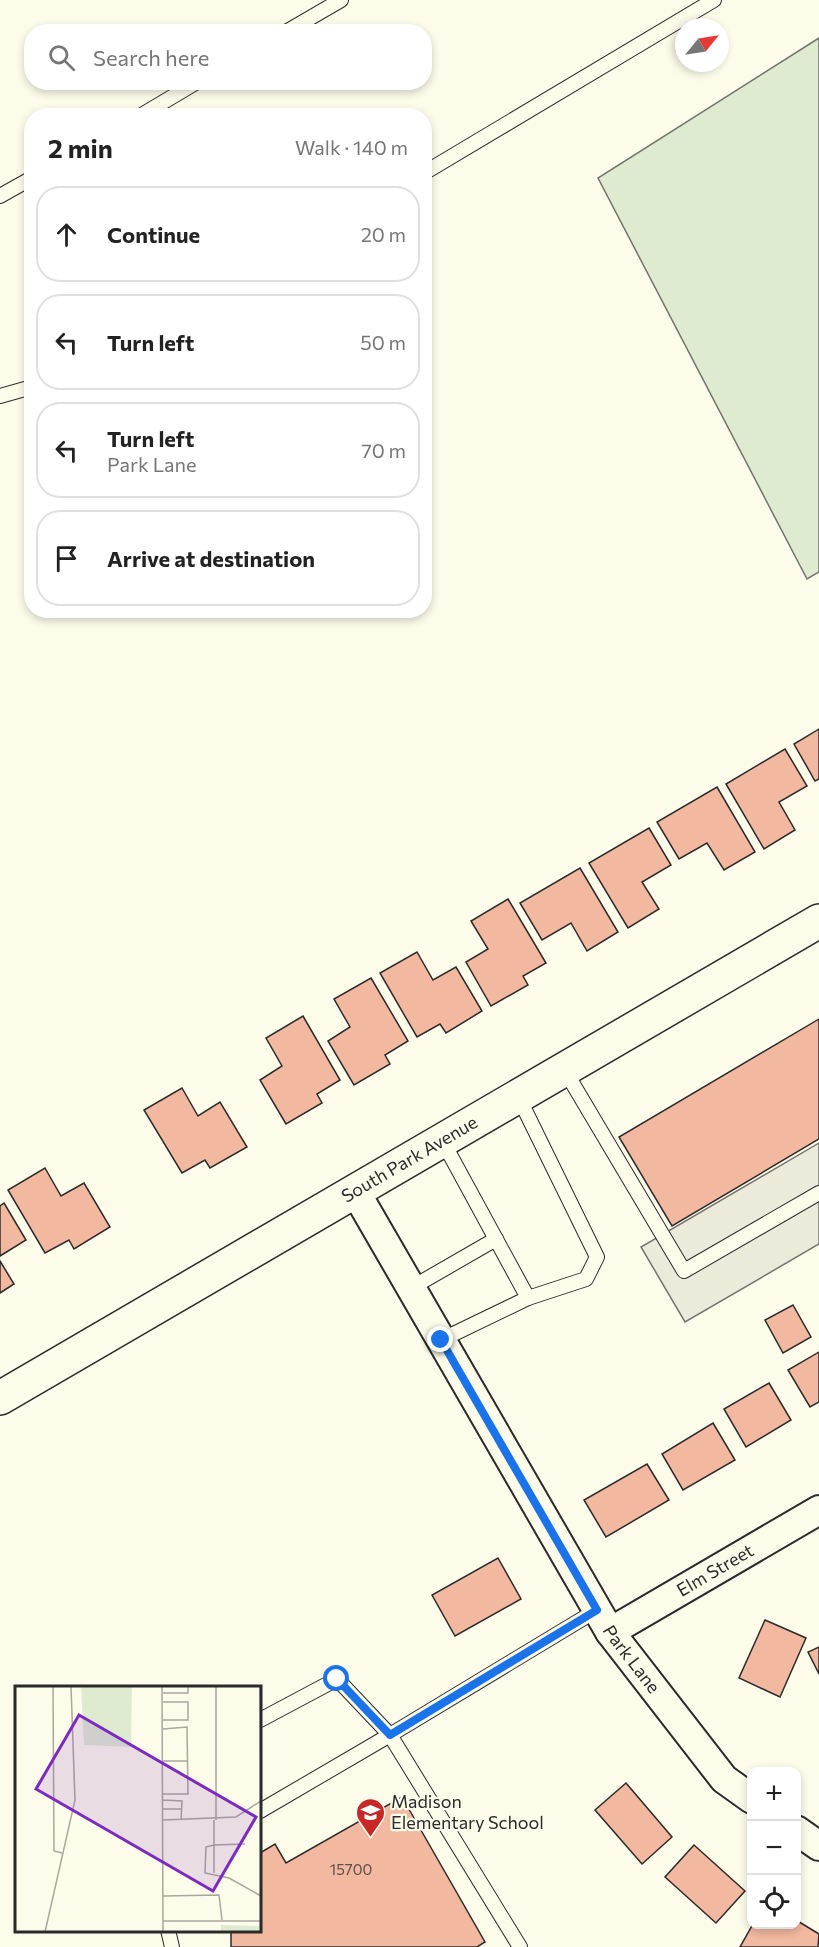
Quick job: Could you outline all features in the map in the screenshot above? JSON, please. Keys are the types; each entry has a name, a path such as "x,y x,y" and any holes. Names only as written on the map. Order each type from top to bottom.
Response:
{"street":[{"name":"South Park Avenue","path":"0,1398 819,921"},
{"name":"Park Lane","path":"355,1191 603,1621 724,1779 747,1795"},
{"name":"Elm Street","path":"603,1621 819,1510"},
{"path":"801,1833 819,1846"}],"lane":[{"path":"300,24 341,0"},
{"path":"432,168 714,0"},
{"path":"153,108 184,90"},
{"path":"0,196 24,182"},
{"path":"0,396 24,389"},
{"path":"564,1069 684,1271 819,1192"},
{"path":"441,1340 528,1298 586,1279 597,1257 518,1096"},
{"path":"442,1140 528,1298"},
{"path":"411,1288 496,1239"},
{"path":"261,1810 390,1735 603,1621"},
{"path":"261,1719 337,1679 390,1735 520,1947"},
{"path":"168,1932 171,1947"}],"green space":[{"path":"819,38 819,572 807,579 598,178"}],"shaded area":[{"path":"819,1143 819,1244 685,1322 641,1247"}],"building":[{"path":"819,729 819,779 815,781 794,744"},
{"path":"785,749 807,786 779,802 795,830 764,849 726,784"},
{"path":"717,787 755,852 724,870 707,843 679,859 657,822"},
{"path":"649,828 671,865 642,882 659,909 628,928 589,863"},
{"path":"580,868 618,932 587,951 571,923 542,940 520,903"},
{"path":"508,899 546,963 523,976 528,985 491,1006 466,962 488,949 471,921"},
{"path":"417,952 433,980 456,967 482,1011 446,1033 440,1024 417,1037 380,973"},
{"path":"371,978 408,1041 385,1055 390,1064 354,1085 328,1041 350,1027 334,999"},
{"path":"303,1016 340,1080 317,1094 322,1103 286,1124 260,1080 282,1066 266,1038"},
{"path":"819,1019 819,1139 672,1226 619,1137"},
{"path":"182,1088 198,1116 220,1102 247,1147 210,1168 205,1160 182,1173 144,1110"},
{"path":"45,1168 61,1196 84,1183 110,1227 74,1249 69,1240 45,1253 8,1190"},
{"path":"4,1203 26,1240 0,1256 0,1206"},
{"path":"0,1261 14,1284 0,1293"},
{"path":"793,1305 811,1337 783,1353 765,1320"},
{"path":"819,1352 819,1402 810,1407 788,1370"},
{"path":"769,1383 791,1420 746,1447 724,1409"},
{"path":"713,1423 735,1460 683,1490 662,1454"},
{"path":"647,1464 669,1500 606,1537 584,1500"},
{"path":"498,1558 521,1599 455,1636 432,1595"},
{"path":"765,1620 806,1638 780,1697 739,1678"},
{"path":"819,1647 819,1674 808,1652"},
{"path":"626,1783 672,1837 642,1864 595,1810"},
{"path":"402,1797 485,1942 477,1947 231,1947 231,1932 261,1932 261,1852 275,1844 286,1863"},
{"path":"694,1845 745,1891 716,1923 665,1877"},
{"path":"801,1923 819,1934 818,1947 740,1947 750,1929 801,1929"}],"place":[{"name":"Madison Elementary School","path":"370,1838"}],"route":[{"path":"337,1679 390,1735 597,1610 441,1340"}]}
